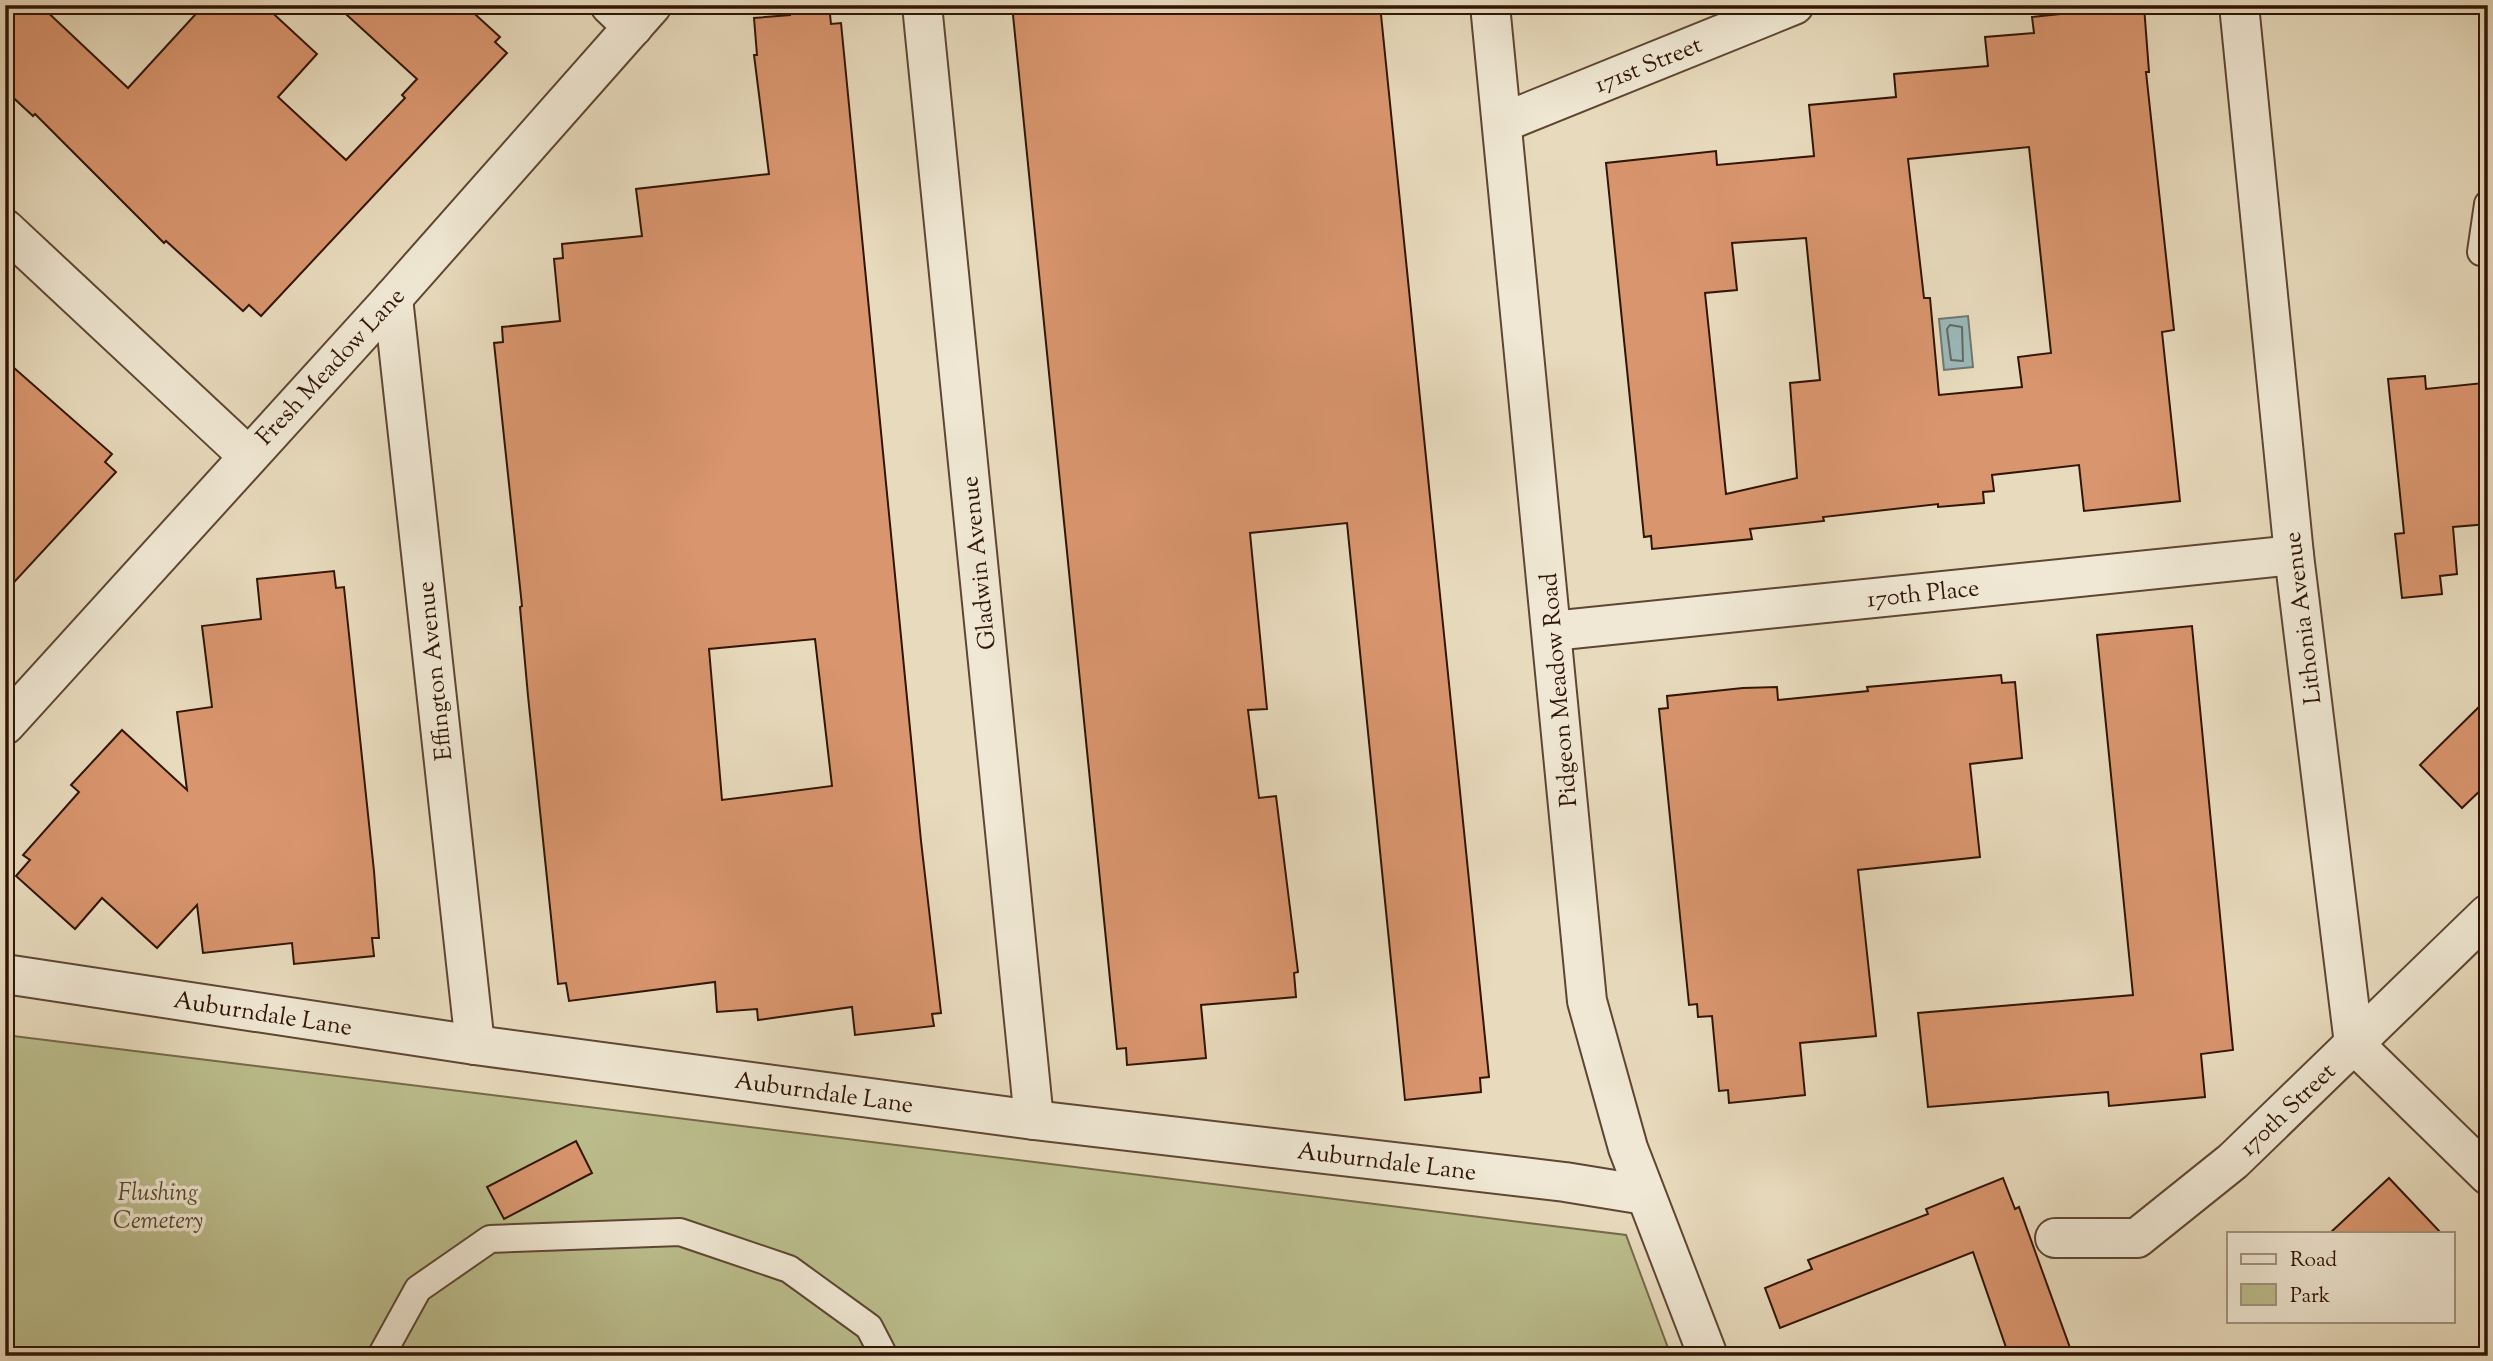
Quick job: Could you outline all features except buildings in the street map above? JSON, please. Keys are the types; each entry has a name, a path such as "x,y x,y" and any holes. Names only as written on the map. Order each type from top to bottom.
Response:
{"street":[{"name":"Gladwin Avenue","path":"922,5 1034,1120"},
{"name":"Pidgeon Meadow Road","path":"1490,5 1587,1001 1628,1148 1708,1356"},
{"name":"171st Street","path":"1502,122 1794,5"},
{"name":"Lithonia Avenue","path":"2239,5 2294,555 2354,1044"},
{"name":"Fresh Meadow Lane","path":"5,725 247,455 393,298 632,12"},
{"path":"5,229 247,455"},
{"name":"Effington Avenue","path":"393,298 475,1045"},
{"name":"170th Place","path":"1552,631 2294,555"},
{"name":"170th Street","path":"2054,1238 2137,1238 2233,1161 2488,914"},
{"name":"Auburndale Lane","path":"5,974 475,1045 1034,1120 1565,1182 1645,1195"},
{"path":"2354,1044 2488,1175"}],"lane":[{"path":"2488,204 2481,252 2488,253"},
{"path":"381,1356 418,1289 489,1239 680,1232 789,1269 869,1327 884,1356"}],"green space":[{"name":"Flushing Cemetery","path":"5,1035 1626,1235 1671,1356 5,1356"}],"water":[{"path":"1968,316 1973,367 1944,370 1939,319"}]}
